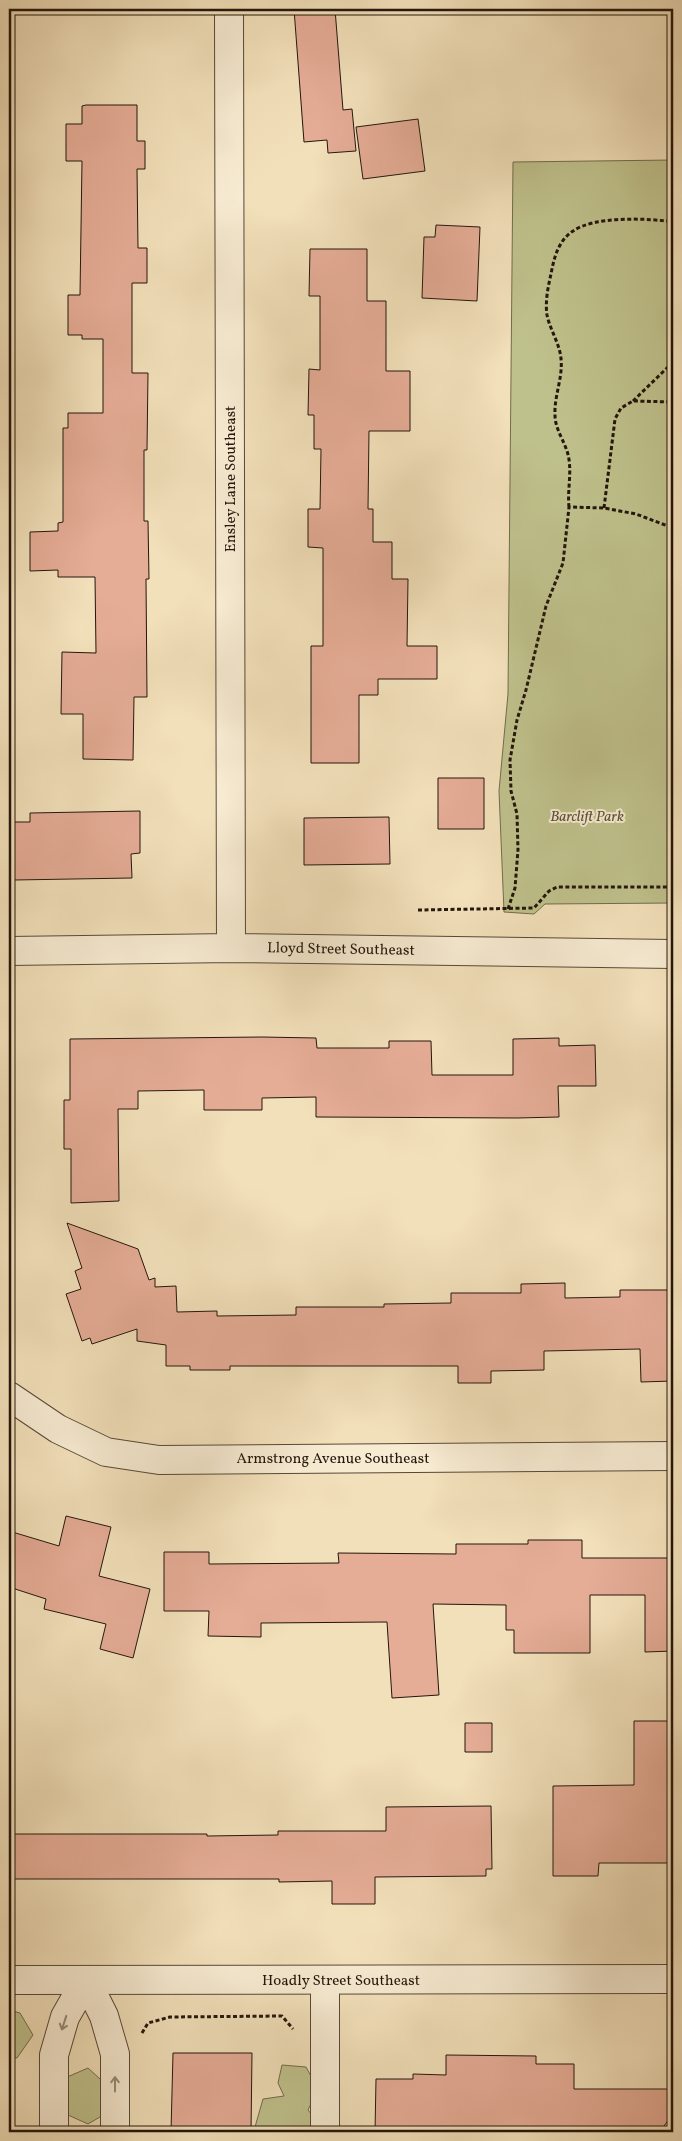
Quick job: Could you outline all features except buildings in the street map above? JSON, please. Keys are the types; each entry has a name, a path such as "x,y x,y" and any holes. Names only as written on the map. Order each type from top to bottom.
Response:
{"street":[{"name":"Ensley Lane Southeast","path":"229,9 231,948"},
{"name":"Lloyd Street Southeast","path":"9,951 231,948 673,954"},
{"name":"Armstrong Avenue Southeast","path":"9,1396 58,1429 106,1452 159,1460 673,1456"},
{"name":"Hoadly Street Southeast","path":"9,1980 673,1979"},
{"path":"54,2132 54,2054 65,2017 86,1980"},
{"path":"86,1980 104,2016 115,2054 115,2132"},
{"path":"326,1981 326,2132"}],"path":[{"path":"508,909 515,888 518,850 517,814 511,791 510,760 517,720 546,606 563,563 569,507 570,472 567,450 562,442 555,416 561,372 561,357 547,314 548,287 554,257 561,243 573,231 588,224 639,220 673,222"},
{"path":"604,508 615,419 621,408 633,401 669,366 673,354"},
{"path":"633,401 673,402"},
{"path":"569,507 604,508 636,514 673,528"},
{"path":"418,910 534,908 549,891 557,887 673,887"},
{"path":"140,2039 148,2022 170,2016 282,2016 296,2033"}],"green space":[{"name":"Barclift Park","path":"673,160 673,903 545,904 534,914 504,912 499,791 508,694 513,162"},
{"path":"9,2010 20,2013 33,2035 17,2058 9,2057"},
{"path":"282,2065 306,2067 318,2089 308,2110 318,2122 319,2132 256,2132 255,2127 263,2099 284,2096 278,2083"},
{"path":"88,2068 110,2088 112,2110 88,2124 59,2111 58,2081"}]}
